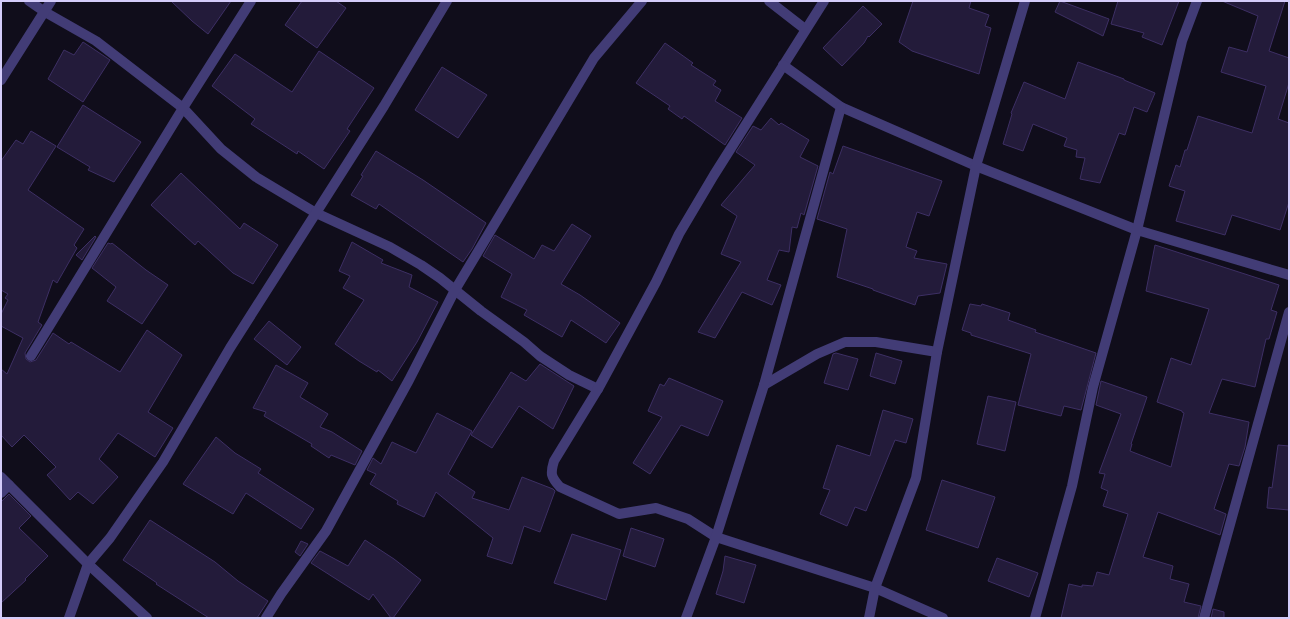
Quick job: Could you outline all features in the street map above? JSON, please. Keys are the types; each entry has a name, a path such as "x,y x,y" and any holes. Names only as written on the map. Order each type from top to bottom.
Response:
{"street":[{"path":"29,1 45,12 96,41 183,108 221,148 256,177 316,213 390,247 421,265 540,356 569,374 598,389"},
{"path":"1,80 52,1"},
{"path":"31,356 183,108 251,1"},
{"path":"69,618 88,564 110,538 163,462 230,348 384,106 447,1"},
{"path":"266,618 281,594 326,532 409,380 454,290 594,58 642,1"},
{"path":"769,1 805,29"},
{"path":"824,1 782,65 679,234 656,282 598,389 554,461 551,471 553,479 560,487 619,514 656,508 688,519 716,537 875,588 943,618"},
{"path":"869,618 875,588 916,478 937,352 976,166 1025,1"},
{"path":"1034,618 1072,486 1093,387 1137,230 1182,41 1197,1"},
{"path":"782,65 841,107 976,166 1137,230 1289,275"},
{"path":"686,618 716,537 764,385 841,107"},
{"path":"1204,618 1289,312"},
{"path":"764,385 817,354 845,342 876,342 937,352"},
{"path":"1,477 88,564 147,618"},
{"path":"1,493 9,485"}],"building":[{"path":"171,1 231,1 208,34"},
{"path":"302,1 336,1 346,8 317,48 285,25"},
{"path":"913,1 971,1 969,8 989,15 985,26 991,28 979,74 912,51 899,42"},
{"path":"1060,1 1109,19 1103,36 1055,12"},
{"path":"1118,1 1179,1 1162,45 1142,37 1144,33 1111,24"},
{"path":"1222,1 1285,1 1269,51 1289,58 1289,83 1278,119 1289,123 1289,202 1280,230 1232,215 1225,235 1176,221 1185,191 1169,186 1176,165 1180,167 1198,116 1252,133 1266,86 1221,72 1229,47 1247,52 1258,16"},
{"path":"863,6 882,24 869,37 868,36 864,43 842,66 823,48"},
{"path":"83,42 110,60 83,102 48,79 64,50 74,55"},
{"path":"665,43 693,63 691,65 716,81 713,85 721,90 715,101 742,118 725,145 684,116 682,119 668,109 670,106 636,83"},
{"path":"319,51 374,88 347,129 350,131 324,169 298,151 297,154 251,124 255,119 212,86 235,54 292,92"},
{"path":"1078,62 1124,79 1155,93 1147,112 1134,107 1125,135 1119,133 1100,183 1080,179 1085,158 1076,157 1077,150 1064,146 1067,138 1033,124 1023,151 1003,144 1012,114 1011,113 1024,82 1065,99"},
{"path":"442,67 487,95 458,138 415,110"},
{"path":"83,105 141,142 114,182 88,170 90,167 57,147"},
{"path":"771,118 779,125 781,123 809,140 800,157 818,166 804,215 801,213 797,228 792,227 789,252 779,250 767,280 781,285 772,305 742,292 715,338 698,332 741,262 721,254 737,216 721,205 755,165 736,152 753,126 761,130"},
{"path":"31,131 56,146 28,190 84,229 74,245 77,248 57,283 53,280 38,322 42,325 25,353 26,359 30,362 36,360 53,333 69,344 71,342 120,372 147,330 182,355 148,412 173,428 155,457 118,433 99,459 118,477 93,504 78,492 70,500 47,475 56,467 24,435 12,447 1,435 1,369 7,374 23,338 1,326 1,314 8,300 5,298 8,294 1,290 1,161 16,140 23,144"},
{"path":"843,146 942,181 929,216 917,212 906,247 917,251 914,258 947,264 940,293 918,296 915,305 837,277 847,229 817,219 830,172 833,174"},
{"path":"376,151 423,180 486,223 463,262 379,204 376,209 351,195"},
{"path":"181,173 240,229 244,223 278,245 253,284 233,273 198,241 195,245 151,205"},
{"path":"572,224 591,236 561,284 580,295 620,323 606,343 571,320 562,337 524,315 527,310 501,297 512,274 483,256 495,235 534,259 542,245 554,251"},
{"path":"95,236 96,237 82,260 76,255"},
{"path":"352,242 383,260 381,263 412,275 409,287 438,302 417,342 392,381 378,370 377,372 335,344 364,300 343,288 350,276 339,271"},
{"path":"108,243 112,243 168,285 142,324 107,301 116,287 92,268"},
{"path":"1155,245 1279,285 1271,310 1277,312 1269,339 1266,339 1255,387 1222,379 1209,413 1249,422 1245,447 1239,466 1229,464 1214,509 1226,514 1220,535 1158,512 1143,557 1173,566 1170,579 1189,584 1184,602 1201,606 1198,618 1061,618 1069,584 1082,587 1082,585 1093,586 1097,572 1109,575 1128,514 1103,506 1108,491 1101,488 1105,474 1099,473 1121,414 1096,405 1101,381 1147,397 1130,451 1171,467 1184,413 1157,402 1171,358 1191,365 1209,309 1146,291"},
{"path":"970,304 981,306 982,304 1010,313 1008,320 1036,330 1035,332 1096,353 1081,410 1064,406 1061,416 1018,405 1031,354 971,335 971,333 962,330"},
{"path":"269,321 301,347 287,365 254,339"},
{"path":"836,353 858,359 848,390 824,383 833,354"},
{"path":"876,353 902,361 895,384 870,376"},
{"path":"540,364 574,386 553,429 519,406 492,448 471,435 511,372 526,381"},
{"path":"276,365 308,383 300,397 328,414 320,427 332,432 362,451 355,465 331,455 329,458 311,446 312,444 264,416 266,412 253,408"},
{"path":"669,378 723,401 708,436 681,425 650,474 633,463 662,417 648,411 660,384 664,386"},
{"path":"988,396 1016,402 1005,451 977,444"},
{"path":"883,410 913,419 906,443 895,440 866,511 855,507 847,526 820,514 830,490 823,488 837,445 870,456"},
{"path":"437,413 472,431 448,474 475,492 472,498 509,510 522,477 555,491 540,532 524,526 512,564 487,556 493,538 436,492 424,517 397,504 398,501 370,484 376,474 367,470 373,458 381,464 392,442 416,453"},
{"path":"216,437 235,453 261,469 258,473 314,509 301,529 246,493 233,514 183,484"},
{"path":"1278,445 1289,446 1289,510 1267,508 1269,487 1272,488"},
{"path":"942,480 995,497 978,548 926,530"},
{"path":"9,494 31,516 19,528 48,556 25,579 26,580 1,603 1,502"},
{"path":"150,520 215,562 238,581 268,601 257,618 209,618 156,584 157,583 123,560"},
{"path":"631,528 664,539 655,567 623,556"},
{"path":"572,534 621,550 606,600 554,583"},
{"path":"365,540 394,559 421,580 393,618 391,618 373,594 369,600 311,563 320,551 348,566"},
{"path":"301,541 308,544 300,556 295,552"},
{"path":"725,556 756,565 744,603 716,594 723,571"},
{"path":"997,558 1038,573 1029,597 988,581"},
{"path":"1213,609 1224,612 1224,618 1211,618"}]}
